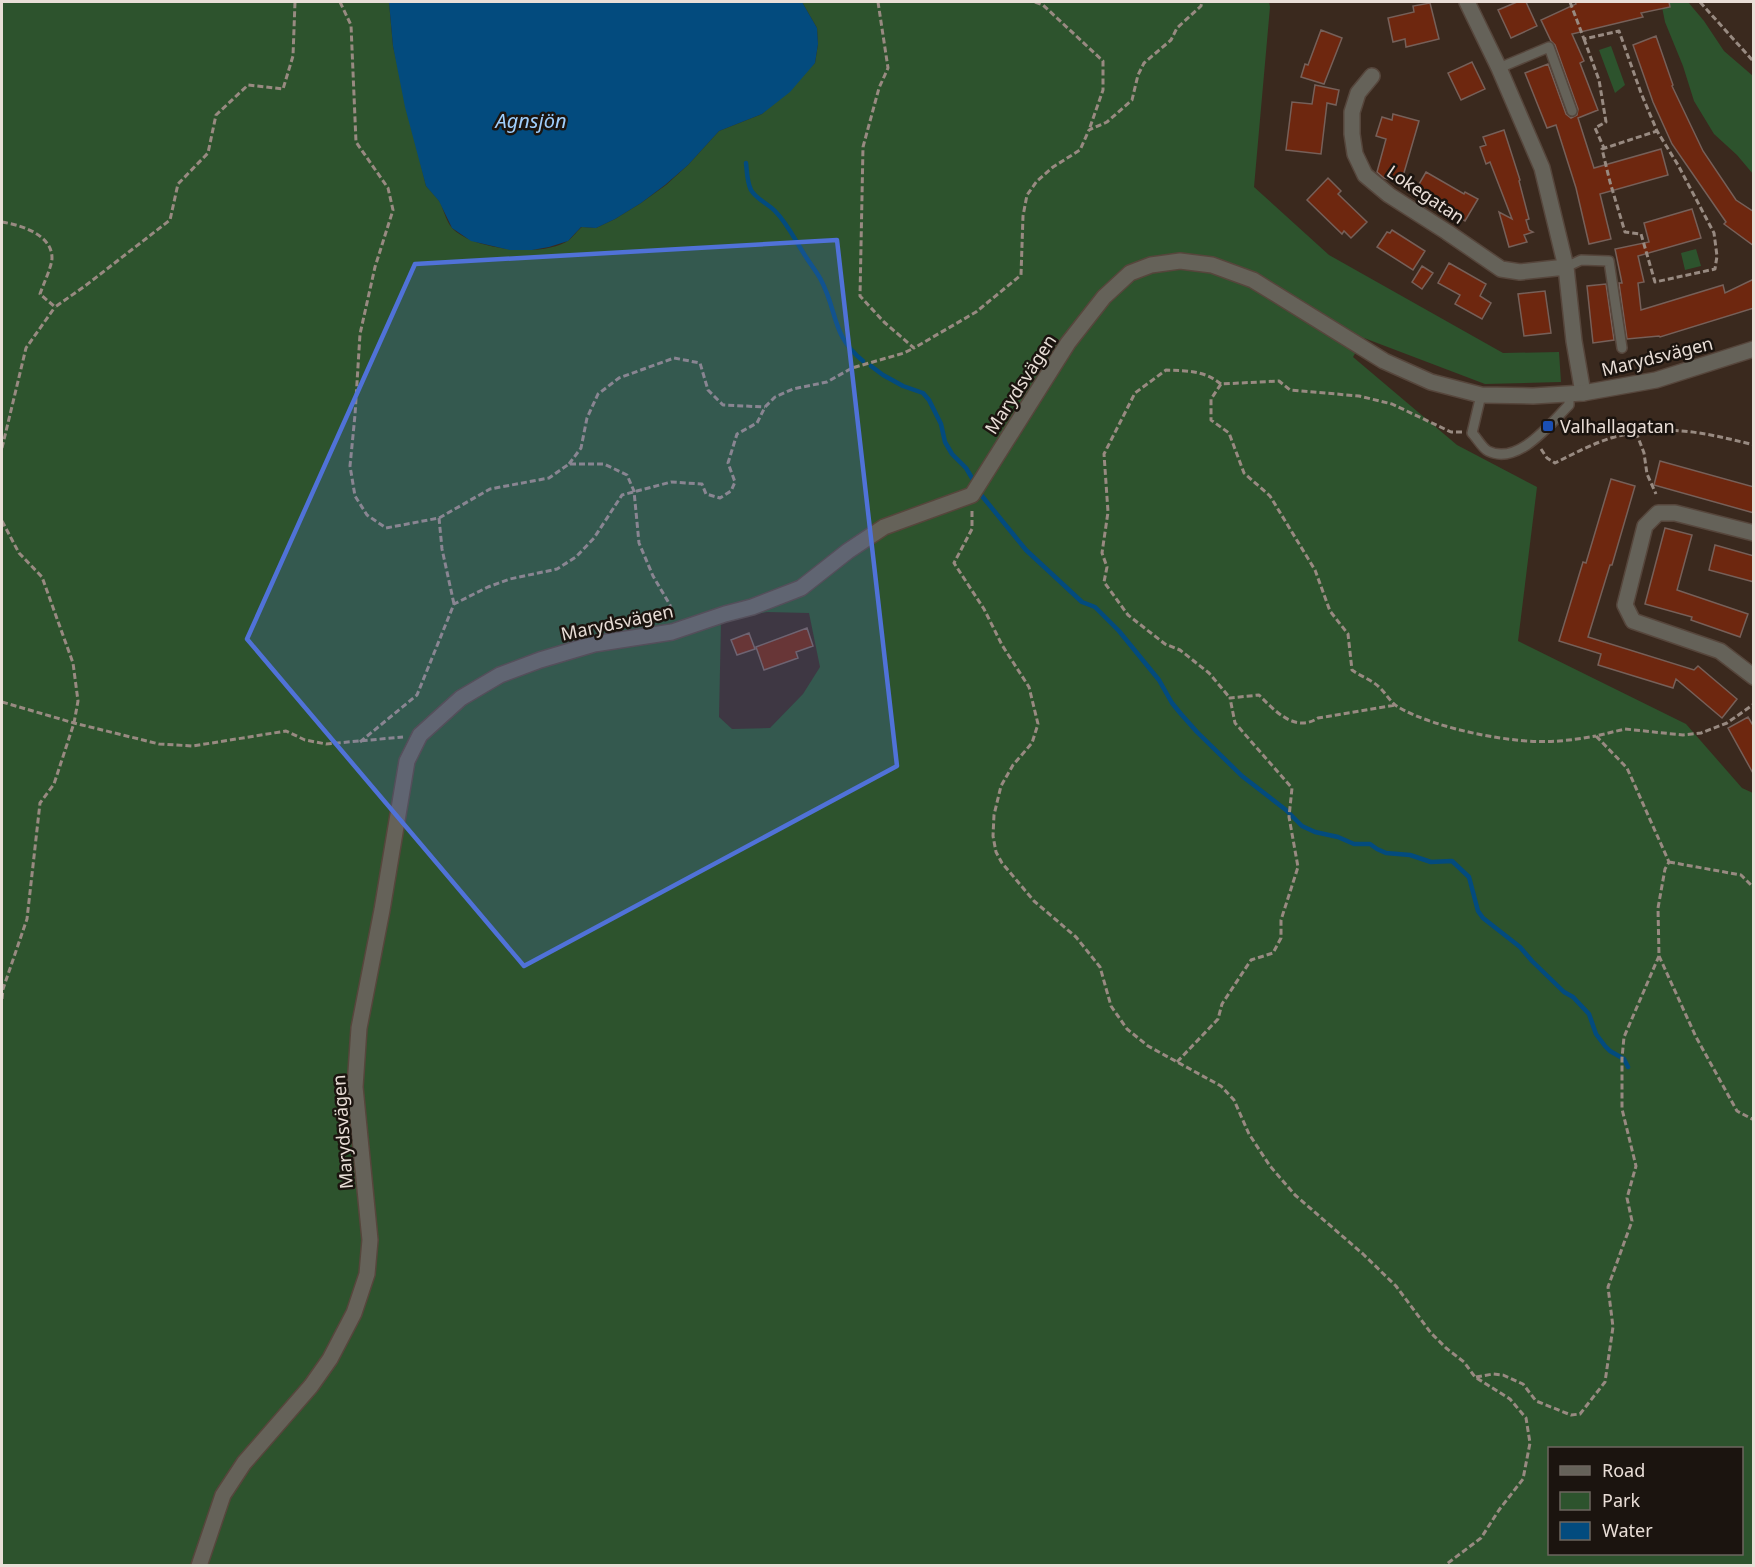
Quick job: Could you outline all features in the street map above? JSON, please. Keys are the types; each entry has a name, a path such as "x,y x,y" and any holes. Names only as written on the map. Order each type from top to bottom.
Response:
{"street":[{"path":"1467,2 1499,68 1542,168 1566,267 1574,341 1576,393"},
{"name":"Lokegatan","path":"1372,76 1358,93 1352,112 1355,154 1365,175 1389,195 1501,269 1520,272 1566,267"},
{"name":"Marydsvägen","path":"198,1566 223,1495 244,1463 311,1386 330,1359 354,1313 367,1274 370,1240 355,1087 359,1028 407,762 420,735 461,698 500,675 540,660 594,644 672,632 752,607 801,588 848,551 884,527 972,495 1068,343 1104,297 1130,273 1151,265 1180,261 1212,266 1253,280 1384,361 1431,382 1481,395 1533,396 1576,393 1656,380 1754,349"},
{"path":"1754,533 1675,513 1658,513 1645,526 1625,604 1633,621 1720,651 1754,677"}],"lane":[{"path":"1499,68 1549,47 1572,111"},
{"path":"1566,267 1581,260 1609,261 1622,348"},
{"path":"1481,395 1472,433 1486,450 1500,454 1512,453 1527,445 1569,405 1576,393"}],"path":[{"path":"2,448 26,348 55,307 170,220 178,184 208,153 216,115 248,85 283,89 293,56 295,2"},
{"path":"340,2 351,25 356,142 388,188 393,210 375,267 360,334 350,466 355,496 367,515 386,528 440,518 490,489 549,478 569,464 581,448 587,418 598,394 619,378 674,358 700,363 708,390 723,405 765,407"},
{"path":"878,2 888,68 879,88 863,147 860,297 914,348"},
{"path":"454,604 488,587 510,579 557,568 576,557 594,538 622,495 671,482 702,484 706,494 720,498 731,491 735,482 728,463 737,434 757,423 765,407 775,397 793,389 827,382 852,368 904,353 976,312 1021,275 1023,216 1027,195 1037,181 1053,167 1080,150 1103,90 1103,61 1043,5 1035,2"},
{"path":"1089,130 1107,122 1132,100 1138,75 1144,63 1171,40 1177,28 1201,6 1202,2"},
{"path":"1570,2 1599,80 1606,122 1595,128 1604,148 1602,149 1610,182 1625,232 1641,234 1655,282 1715,268 1717,256 1714,233 1657,131 1618,31 1584,39"},
{"path":"1700,2 1754,62"},
{"path":"1604,148 1657,131"},
{"path":"2,222 32,231 48,244 52,258 40,294 55,307"},
{"path":"1177,1062 1218,1019 1222,1004 1251,960 1273,953 1281,938 1281,920 1298,867 1290,815 1292,788 1235,723 1230,698 1209,673 1180,650 1165,644 1128,615 1104,582 1107,567 1102,553 1108,512 1104,454 1135,393 1166,370 1198,372 1211,376 1221,384 1279,381 1290,390 1359,396 1392,404 1451,432 1472,433"},
{"path":"1221,384 1211,399 1211,420 1228,433 1244,473 1270,496 1315,570 1330,611 1348,634 1352,670 1379,687 1396,705 1439,724 1490,737 1558,742 1625,729 1683,735 1701,732 1727,723 1754,704"},
{"path":"1540,447 1547,458 1555,462 1609,439 1659,429 1709,434 1754,446"},
{"path":"1636,432 1644,453 1647,474 1656,494"},
{"path":"569,464 603,464 627,475 634,491 639,543 653,576 670,604 672,632"},
{"path":"972,495 972,529 954,563 984,609 1002,645 1029,687 1038,724 1032,743 1013,765 1001,786 994,815 993,836 996,852 1002,863 1034,901 1076,937 1100,967 1111,1006 1127,1029 1148,1046 1221,1086 1234,1100 1249,1134 1270,1166 1295,1196 1363,1254 1396,1286 1431,1333 1464,1362 1475,1377 1510,1399 1526,1418 1530,1443 1523,1479 1481,1538 1444,1566"},
{"path":"360,742 417,695 454,604 442,549 440,518"},
{"path":"2,521 19,553 42,577 72,663 78,701 74,723 54,784 40,803 27,919 3,989 2,999"},
{"path":"1230,698 1259,695 1278,714 1291,722 1311,723 1318,718 1396,705"},
{"path":"2,702 159,744 193,746 286,730 305,740 326,744 420,735"},
{"path":"1596,736 1627,768 1669,862"},
{"path":"1669,862 1741,875 1754,888"},
{"path":"1669,862 1665,869 1658,908 1659,956 1696,1037 1737,1111 1754,1120"},
{"path":"1475,1377 1503,1375 1523,1384 1536,1401 1571,1414 1580,1414 1605,1382 1613,1327 1608,1287 1632,1221 1627,1198 1636,1166 1622,1109 1624,1037 1659,956"}],"highlighted area":[{"path":"837,240 897,766 524,966 247,639 415,264"}],"green space":[{"path":"2,2 389,2 393,46 426,186 441,204 451,227 463,236 492,246 527,250 558,246 569,240 582,227 596,228 615,219 666,185 719,131 762,114 815,63 818,44 817,28 802,2 1269,2 1254,187 1329,255 1503,353 1559,352 1561,382 1485,384 1364,338 1353,357 1457,445 1537,487 1518,641 1686,724 1742,788 1753,793 1753,1565 2,1566","holes":["767,612 809,613 820,667 803,694 770,728 732,729 719,717 721,621"]},
{"path":"1661,2 1688,2 1724,51 1753,76 1753,174 1737,155 1714,134 1694,101 1665,22"},
{"path":"1611,46 1625,85 1615,93 1599,50"},
{"path":"1696,249 1701,266 1685,270 1681,253"}],"water":[{"name":"Agnsjön","path":"389,2 802,2 817,28 818,44 815,63 790,92 762,114 719,131 688,165 641,203 596,228 581,227 568,241 532,250 510,250 471,241 452,228 439,201 426,186 405,107 393,46"}],"building":[{"path":"1517,2 1526,2 1537,26 1511,38 1498,10"},
{"path":"1575,2 1669,2 1670,7 1641,13 1643,17 1572,34 1584,61 1580,63 1598,110 1578,118 1594,168 1661,149 1668,175 1600,194 1611,239 1589,244 1576,188 1556,125 1547,128 1525,73 1548,64 1566,114 1571,118 1577,115 1578,109 1555,45 1541,20 1576,4"},
{"path":"1430,3 1439,39 1406,47 1405,39 1393,42 1388,18 1414,12 1413,6"},
{"path":"1321,30 1342,38 1324,84 1301,77"},
{"path":"1656,36 1672,86 1703,151 1736,200 1754,212 1754,246 1724,224 1726,222 1672,144 1653,102 1633,45"},
{"path":"1472,62 1485,89 1461,100 1448,73"},
{"path":"1315,85 1339,90 1336,105 1327,103 1321,154 1286,150 1292,102 1312,104"},
{"path":"1393,114 1419,121 1401,183 1384,178 1377,172 1386,139 1376,136 1382,117 1392,120"},
{"path":"1504,130 1520,180 1529,219 1526,220 1529,230 1533,232 1524,235 1527,242 1509,247 1499,212 1512,219 1490,162 1486,164 1480,147 1486,145 1483,137"},
{"path":"1426,172 1464,194 1465,192 1478,199 1465,221 1415,191"},
{"path":"1328,178 1341,191 1338,194 1367,222 1351,238 1344,231 1342,234 1307,200"},
{"path":"1692,209 1701,238 1638,256 1644,282 1638,283 1641,310 1723,285 1725,293 1754,279 1754,308 1660,337 1627,339 1619,283 1622,283 1615,249 1649,242 1644,223"},
{"path":"1392,230 1425,251 1413,270 1377,247 1387,232 1390,233"},
{"path":"1449,263 1486,284 1480,296 1491,303 1482,319 1455,304 1460,295 1438,283"},
{"path":"1422,266 1433,273 1422,289 1412,282"},
{"path":"1606,284 1614,340 1593,343 1587,286"},
{"path":"1545,291 1551,333 1524,336 1518,294"},
{"path":"1660,461 1754,487 1754,513 1654,485"},
{"path":"1611,479 1635,486 1588,637 1694,670 1698,666 1737,699 1722,718 1676,679 1673,688 1598,665 1601,654 1559,641 1583,562 1586,563"},
{"path":"1665,528 1692,535 1677,590 1748,614 1740,637 1691,620 1692,617 1645,604"},
{"path":"1715,545 1754,556 1754,582 1709,570"},
{"path":"807,628 813,646 796,652 798,658 764,670 756,647"},
{"path":"749,633 755,649 737,655 731,640"},
{"path":"1748,717 1754,727 1754,775 1728,728"}],"waterway":[{"path":"746,163 751,190 775,211 788,227 821,280 845,342 863,361"},
{"path":"871,366 903,386 923,393 941,424 945,442 975,483"},
{"path":"982,496 1026,550 1082,602 1095,607 1119,631 1159,680 1172,703 1197,732 1242,776 1286,810 1302,826 1354,844 1370,844 1386,853 1410,855 1431,862 1452,861 1469,877 1478,911 1483,918 1520,947 1564,992 1573,997 1589,1014 1596,1034 1605,1046 1624,1059 1628,1067"}],"place":[{"name":"Valhallagatan","path":"1548,426"}]}
